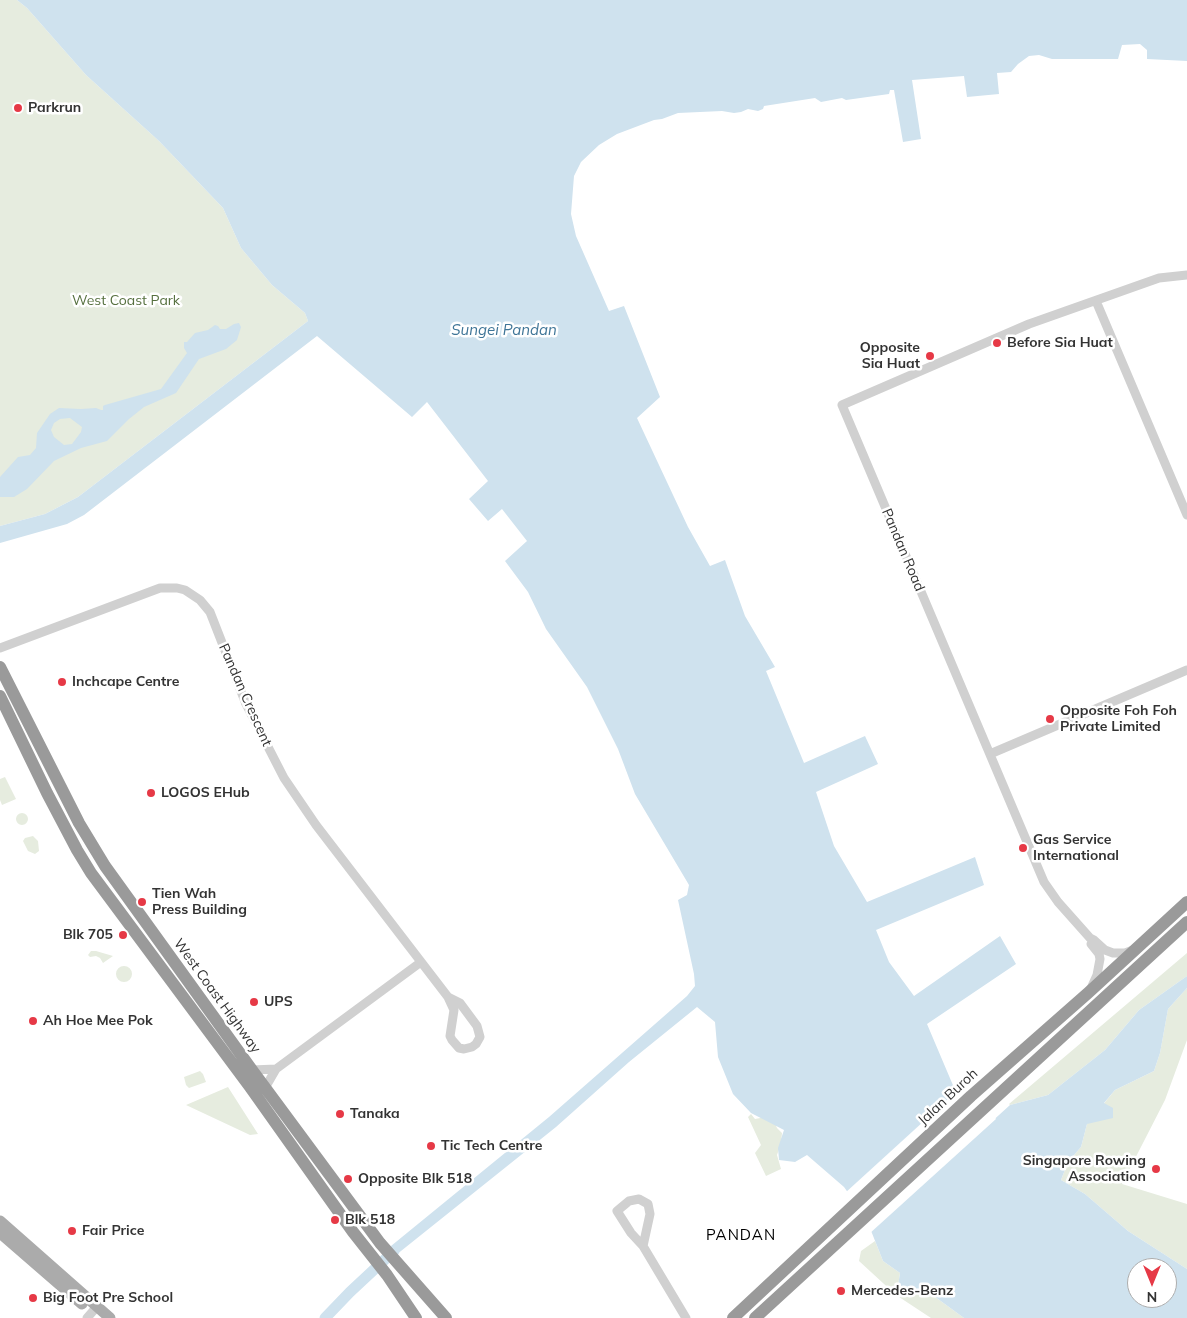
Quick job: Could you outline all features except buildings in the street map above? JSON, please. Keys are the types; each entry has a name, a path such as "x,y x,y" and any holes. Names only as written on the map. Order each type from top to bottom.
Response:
{"highway":[{"name":"West Coast Highway","path":"0,667 35,738 91,843 170,967 250,1087 416,1318"},
{"name":"West Coast Highway","path":"0,696 38,776 91,873 170,967 252,1070 380,1243 446,1318"},
{"name":"Jalan Buroh","path":"733,1318 971,1096 1088,993 1187,902"},
{"path":"755,1318 1187,922"},
{"path":"403,1270 414,1290 436,1318"},
{"path":"388,1277 398,1286 423,1318"},
{"path":"726,1318 728,1316 733,1318"}],"main road":[{"path":"0,1221 25,1249 93,1314 110,1318"},
{"path":"0,1233 25,1249"}],"street":[{"name":"Pandan Road","path":"1136,948 1125,953 1113,953 1105,950 1090,938 1058,902 1044,882 842,405 1029,324 1159,278 1187,276"},
{"path":"1096,301 1187,515"},
{"name":"Pandan Crescent","path":"0,648 153,589 177,588 185,590 200,600 210,612 249,710 284,778 316,825 448,997 454,1010 450,1036 452,1040 459,1048 476,1044 480,1037 477,1026 460,1003 448,997"},
{"path":"990,754 1187,670"},
{"name":"Pandan Road","path":"1088,993 1098,975 1100,959 1090,938"},
{"path":"265,1088 276,1068 421,962"},
{"path":"252,1070 276,1068"},
{"path":"643,1246 650,1214 648,1204 639,1199 629,1201 617,1210 631,1233 643,1246 686,1318"}],"green space":[{"name":"West Coast Park","path":"0,0 17,0 27,8 86,75 159,141 223,208 241,248 272,285 305,313 308,321 78,497 45,514 0,526"},
{"path":"5,777 16,799 2,805 0,800 0,779"},
{"path":"20,813 24,813 28,819 24,825 20,825 16,821 16,817"},
{"path":"33,836 38,841 39,851 35,854 28,851 23,841 25,838"},
{"path":"91,951 113,956 103,963 100,958 88,955"},
{"path":"1187,953 1187,976 1139,1010 1105,1050 1048,1095 1009,1104"},
{"path":"121,966 127,966 132,971 130,980 121,982 116,977 116,971"},
{"path":"1187,988 1187,1040 1165,1100 1122,1184 1187,1204 1187,1269 1177,1263 1177,1258 1170,1258 1128,1231 1085,1194 1061,1180 1068,1162 1081,1147 1087,1124 1115,1090 1154,1071 1160,1053 1168,1009"},
{"path":"200,1071 206,1082 189,1088 184,1077"},
{"path":"228,1087 258,1134 250,1135 186,1105"},
{"path":"751,1114 755,1119 766,1117 773,1119 777,1128 782,1133 777,1155 781,1169 766,1176 755,1153 761,1145 748,1117"},
{"path":"875,1241 883,1261 900,1273 898,1286 927,1291 964,1318 931,1318 896,1295 859,1261 861,1251"}],"water":[{"name":"Sungei Pandan","path":"17,0 1187,0 1187,61 1147,59 1147,50 1140,44 1122,45 1118,59 1052,59 1039,55 1029,56 1011,72 997,73 999,94 967,97 964,76 912,80 921,139 903,142 894,90 890,90 889,94 846,100 842,98 821,102 815,98 764,106 763,109 758,111 748,109 734,113 722,111 678,113 654,120 617,134 599,145 581,162 574,176 571,214 576,236 609,311 624,306 660,397 637,418 688,527 710,566 725,560 745,616 775,667 766,671 804,763 865,736 878,764 816,792 834,846 867,902 975,857 984,885 876,930 889,962 914,996 1000,936 1016,964 927,1024 969,1123 988,1125 1010,1105 1048,1095 1105,1050 1139,1010 1187,976 1187,988 1168,1009 1160,1053 1154,1071 1115,1090 1104,1103 1113,1108 1113,1118 1087,1124 1081,1147 1068,1162 1061,1180 1085,1194 1128,1231 1170,1258 1127,1258 1127,1308 1177,1308 1177,1263 1187,1269 1187,1318 964,1318 927,1291 898,1286 900,1273 883,1261 866,1218 844,1187 807,1155 795,1162 779,1160 778,1148 784,1130 751,1113 733,1094 718,1057 715,1022 697,1007 629,1062 556,1127 396,1255 391,1246 549,1117 687,996 695,986 678,900 687,895 689,885 635,794 618,749 587,687 546,629 528,592 505,561 527,541 502,509 488,521 469,499 488,481 427,402 412,417 317,336 84,515 67,524 0,543 0,526 45,514 78,497 308,321 305,313 272,285 241,248 223,208 159,141 86,75 27,8"},
{"path":"239,323 241,327 237,340 226,349 199,359 176,393 144,407 107,441 81,448 54,461 27,489 14,497 0,497 0,477 18,457 30,455 36,448 37,433 50,414 59,408 96,408 103,410 105,405 161,389 187,353 184,348 184,342 187,342 195,333 208,330 215,325 220,329 226,329","holes":["70,418 82,427 81,432 72,444 64,445 54,437 51,430 54,423 60,419"]}],"pier":[{"path":"958,1090 971,1121 987,1122 994,1116 996,1119 869,1234 864,1220 845,1193"}],"waterway":[{"path":"325,1318 394,1251"}],"place":[{"name":"Parkrun","path":"18,108"},
{"name":"Before Sia Huat","path":"997,343"},
{"name":"Opposite Sia Huat","path":"930,356"},
{"name":"Inchcape Centre","path":"62,682"},
{"name":"Opposite Foh Foh Private Limited","path":"1050,719"},
{"name":"LOGOS EHub","path":"151,793"},
{"name":"Gas Service International","path":"1023,848"},
{"name":"Tien Wah Press Building","path":"142,902"},
{"name":"Blk 705","path":"123,935"},
{"name":"UPS","path":"254,1002"},
{"name":"Ah Hoe Mee Pok","path":"33,1021"},
{"name":"Tanaka","path":"340,1114"},
{"name":"Tic Tech Centre","path":"431,1146"},
{"name":"Singapore Rowing Association","path":"1156,1169"},
{"name":"Opposite Blk 518","path":"348,1179"},
{"name":"Blk 518","path":"335,1220"},
{"name":"Fair Price","path":"72,1231"},
{"name":"Mercedes-Benz","path":"841,1291"},
{"name":"Big Foot Pre School","path":"33,1298"}],"district":[{"name":"PANDAN","path":"741,1235"}]}
